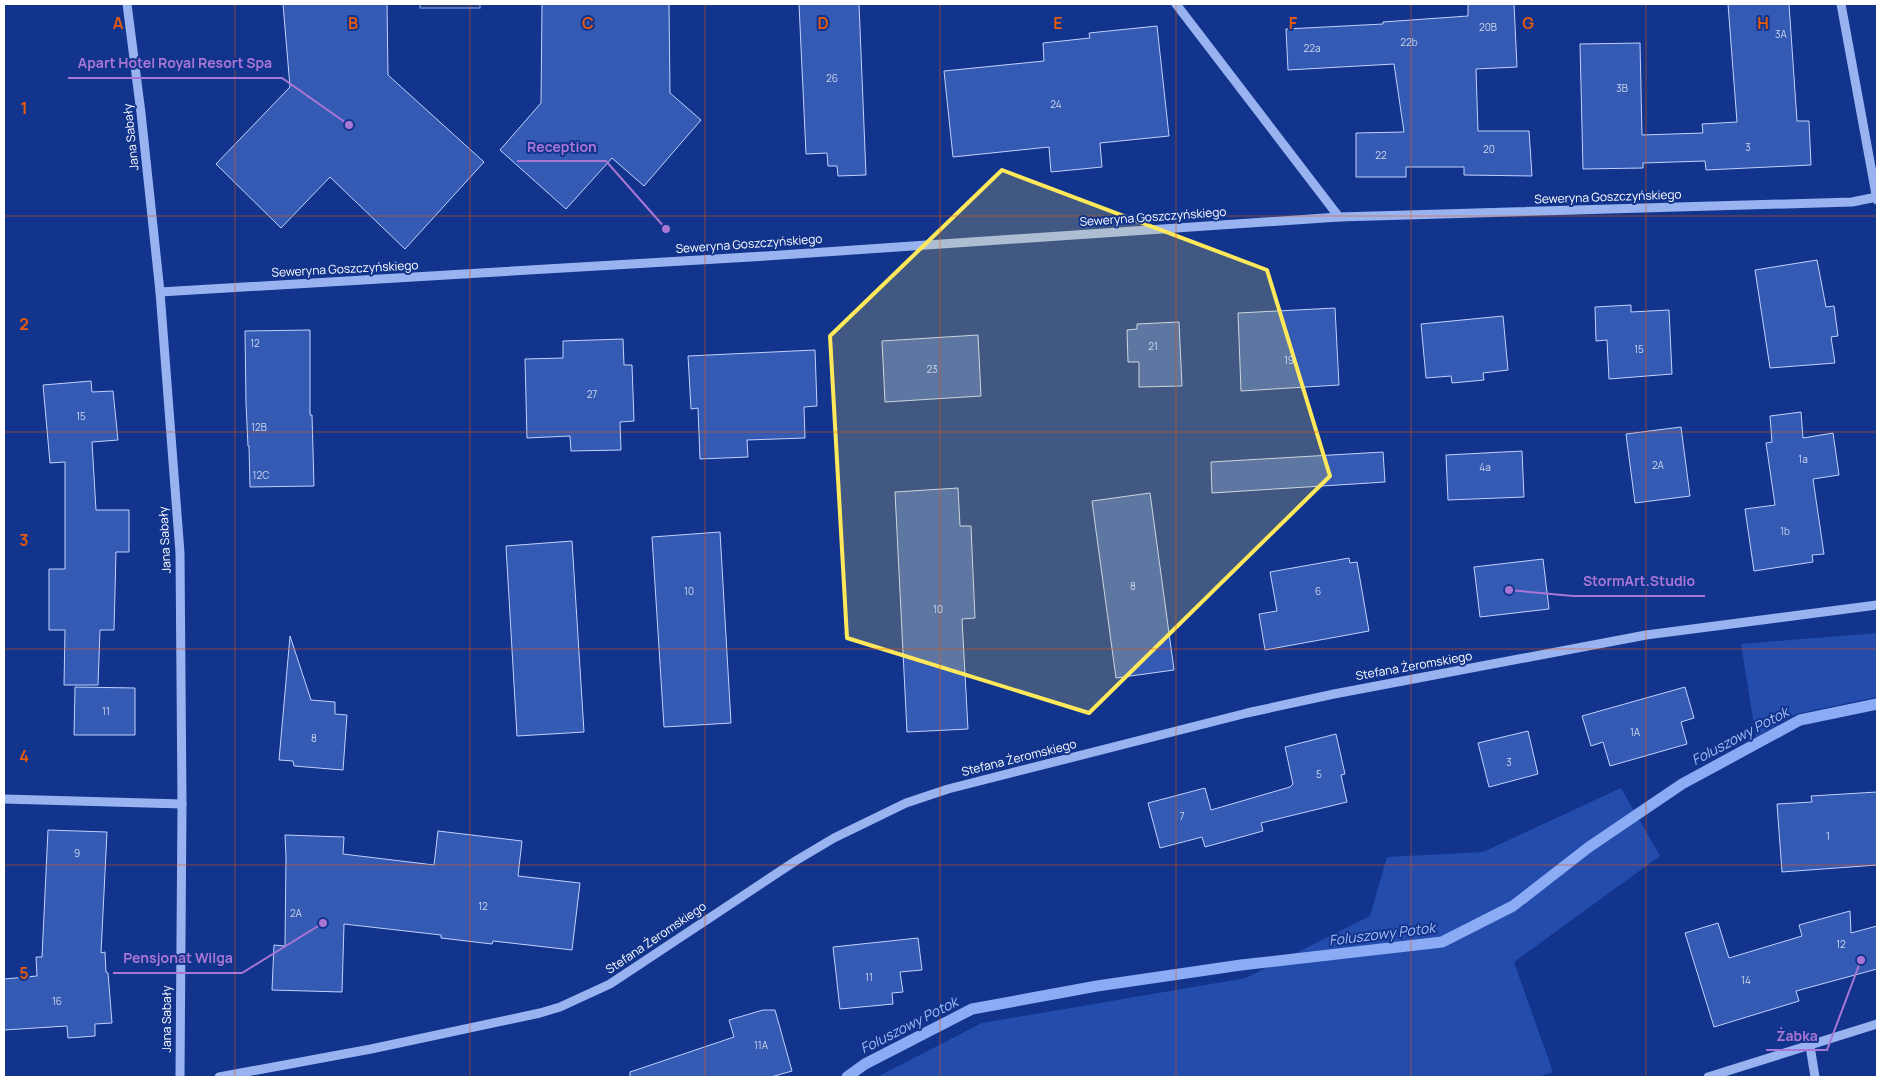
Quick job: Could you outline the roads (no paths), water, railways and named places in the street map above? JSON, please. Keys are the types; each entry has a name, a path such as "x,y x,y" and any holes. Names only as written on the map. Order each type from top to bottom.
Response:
{"street":[{"name":"Jana Sabały","path":"127,4 141,113 160,292 180,552 182,804 180,1077"},
{"path":"1176,4 1340,217"},
{"path":"1841,4 1877,198"},
{"name":"Seweryna Goszczyńskiego","path":"160,292 766,256 1340,217 1852,202 1877,198"},
{"name":"Stefana Żeromskiego","path":"219,1077 417,1039 560,1007 624,976 697,926 834,838 906,803 977,780 1100,751 1247,712 1334,694 1646,635 1877,605"},
{"path":"4,798 182,804"},
{"path":"1708,1077 1877,1024"},
{"path":"1810,1046 1815,1077"}],"waterway":[{"name":"Foluszowy Potok","path":"847,1077 865,1064 972,1009 1097,986 1241,965 1442,942 1513,906 1589,847 1682,784 1800,720 1877,704"}],"place":[{"name":"Apart Hotel Royal Resort Spa","path":"349,125"},
{"name":"Reception","path":"666,229"},
{"name":"StormArt.Studio","path":"1509,590"},
{"name":"Pensjonat Wilga","path":"323,923"},
{"name":"Żabka","path":"1861,960"}]}
